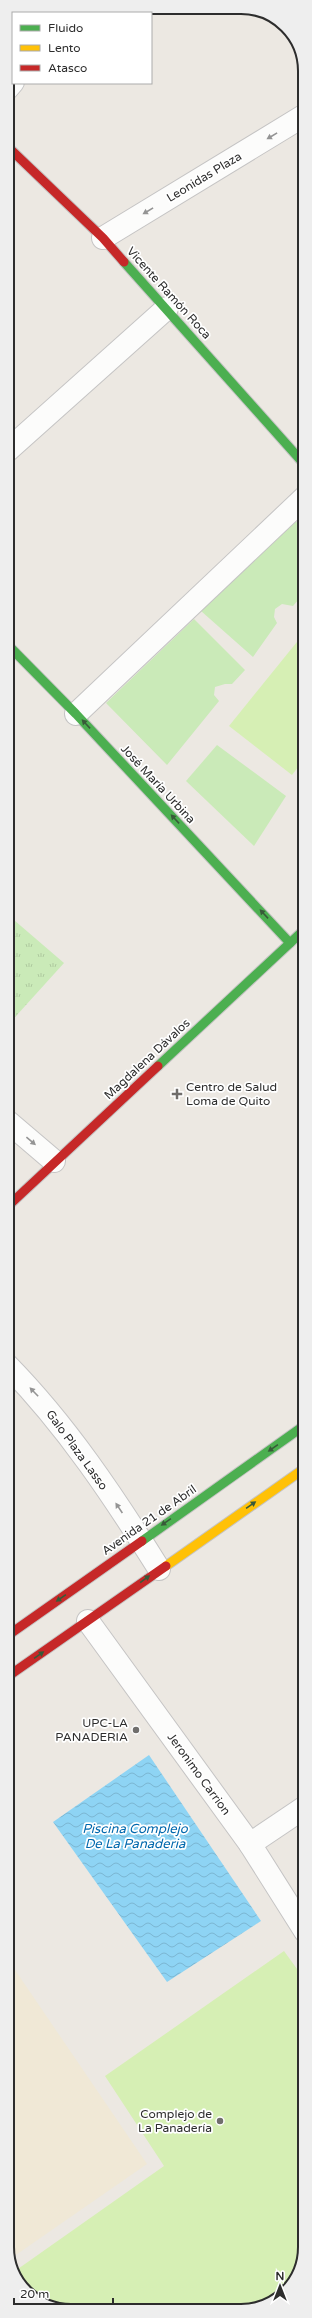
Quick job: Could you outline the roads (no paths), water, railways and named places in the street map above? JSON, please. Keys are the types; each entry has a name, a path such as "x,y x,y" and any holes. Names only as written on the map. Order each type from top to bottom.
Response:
{"street":[{"name":"Leonidas Plaza","path":"103,238 298,119"},
{"name":"Vicente Ramón Roca","path":"14,153 103,238 167,308 298,457"},
{"path":"14,445 167,308"},
{"path":"76,714 298,504"},
{"name":"José María Urbina","path":"14,651 76,714 290,943"},
{"name":"Magdalena Dávalos","path":"14,1200 54,1161 298,936"},
{"path":"14,1127 54,1161"},
{"name":"Galo Plaza Lasso","path":"14,1371 38,1396 107,1489 159,1569"},
{"name":"Avenida 21 de Abril","path":"14,1631 298,1430"},
{"path":"14,1672 298,1473"},
{"name":"Jeronimo Carrion","path":"88,1621 250,1844 298,1920"},
{"path":"250,1844 298,1812"}],"water":[{"name":"Piscina Complejo De La Panaderia","path":"149,1755 261,1921 167,1982 53,1822"}],"place":[{"name":"Centro de Salud Loma de Quito","path":"177,1094"},
{"name":"UPC-LA PANADERIA","path":"136,1730"},
{"name":"Complejo de La Panadería","path":"220,2121"}]}
